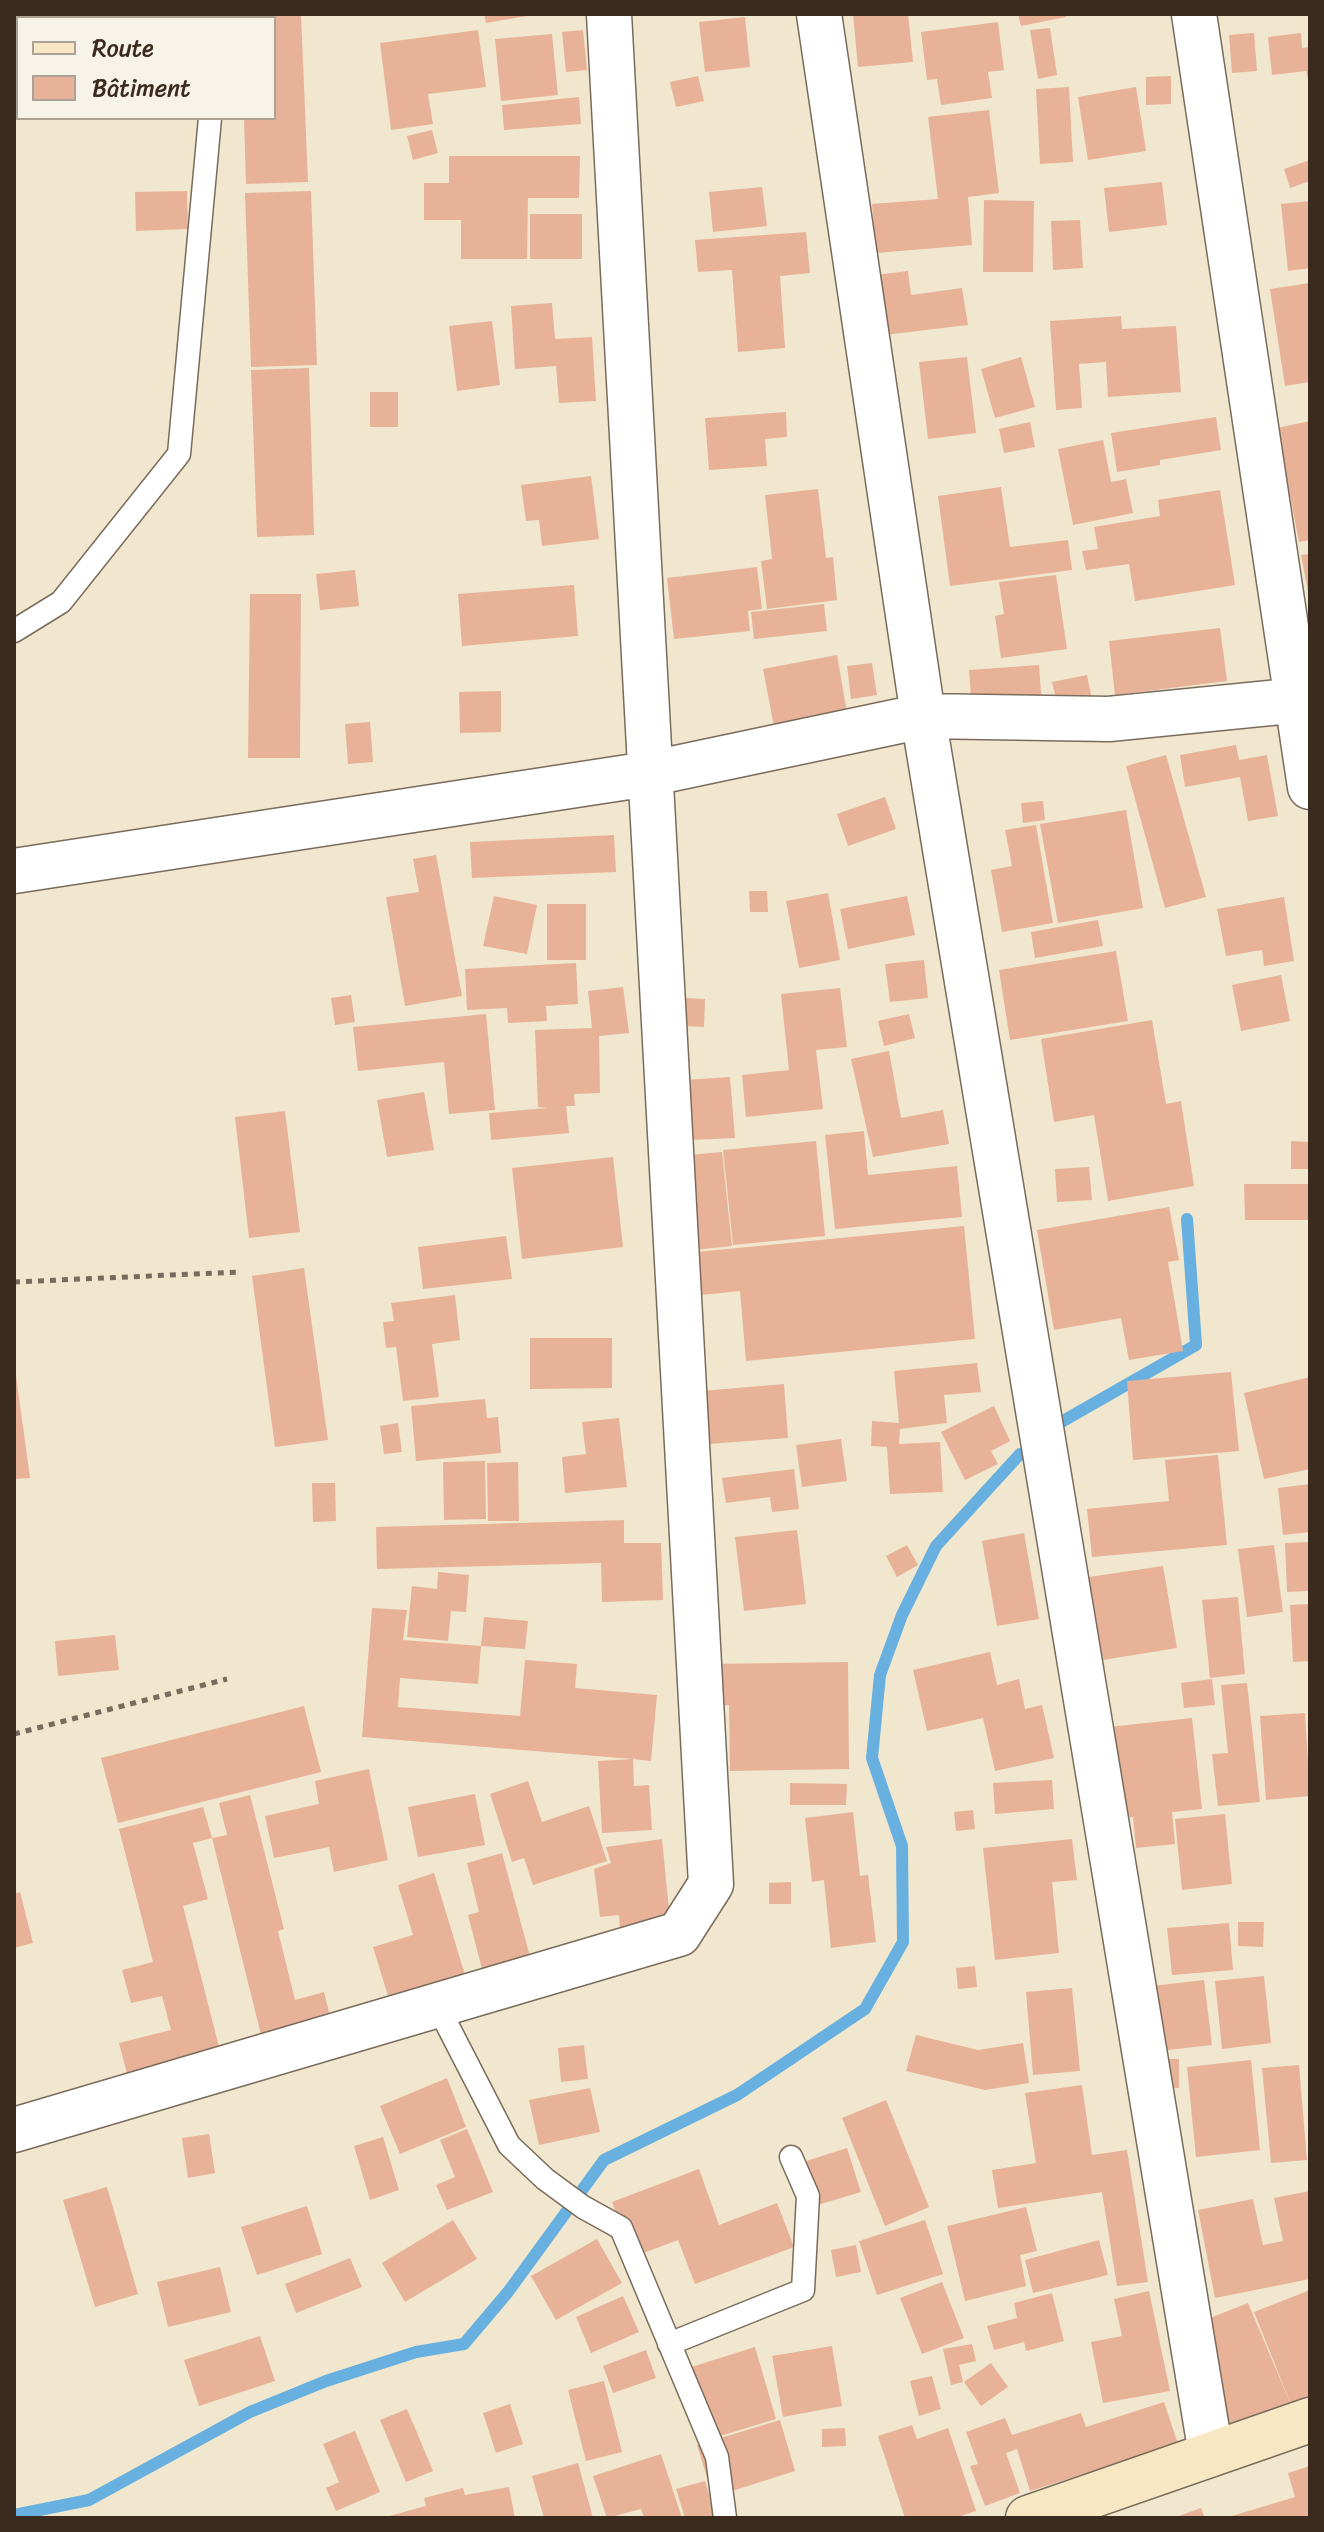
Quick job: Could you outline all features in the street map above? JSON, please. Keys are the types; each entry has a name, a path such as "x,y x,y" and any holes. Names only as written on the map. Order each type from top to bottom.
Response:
{"street":[{"path":"14,2130 679,1934 711,1884 648,774 609,14"},
{"path":"819,14 923,716 1211,2454"},
{"path":"1194,14 1304,700 1310,787"},
{"path":"14,871 648,774 923,716 1109,719 1304,700"},
{"path":"1028,2518 1310,2420"}],"lane":[{"path":"14,631 61,602 179,454 210,120"},
{"path":"437,2005 509,2145 545,2179 583,2207 621,2228 717,2457 725,2518"},
{"path":"669,2344 803,2290 808,2196 791,2157"}],"path":[{"path":"14,1282 239,1272"},
{"path":"14,1734 227,1679"}],"building":[{"path":"301,14 308,182 246,184 244,120 276,120 276,16 241,16"},
{"path":"484,14 527,14 527,16 486,23"},
{"path":"853,14 908,14 913,62 858,67"},
{"path":"1018,14 1065,14 1066,17 1021,26"},
{"path":"745,17 750,67 705,72 699,22"},
{"path":"998,22 1004,70 988,72 992,98 941,105 937,79 927,80 921,32"},
{"path":"1050,28 1057,75 1038,79 1030,30"},
{"path":"478,30 486,87 428,94 433,124 391,130 380,43"},
{"path":"583,30 587,70 566,72 562,32"},
{"path":"1254,33 1257,71 1232,73 1229,35"},
{"path":"1301,33 1302,48 1310,47 1310,88 1306,71 1272,75 1268,37"},
{"path":"552,34 558,95 501,101 495,39"},
{"path":"698,76 704,101 676,107 670,82"},
{"path":"1171,76 1171,104 1146,105 1146,77"},
{"path":"1069,87 1073,162 1040,164 1036,89"},
{"path":"1136,87 1146,151 1088,160 1078,97"},
{"path":"579,97 581,124 504,130 502,105"},
{"path":"989,110 999,193 968,197 972,245 876,253 872,204 938,199 928,117"},
{"path":"432,130 438,153 413,160 407,136"},
{"path":"449,156 580,156 579,198 528,198 527,259 461,259 461,220 424,220 424,183 449,183"},
{"path":"1310,160 1310,181 1290,188 1284,169"},
{"path":"1162,182 1167,225 1109,232 1104,188"},
{"path":"762,187 767,226 713,232 709,192"},
{"path":"187,191 188,229 136,231 135,192"},
{"path":"311,191 317,365 251,367 245,193"},
{"path":"984,200 1034,201 1033,272 983,272"},
{"path":"1310,201 1310,268 1288,271 1281,204"},
{"path":"530,214 582,214 582,259 530,259"},
{"path":"1080,220 1083,268 1053,270 1051,221"},
{"path":"806,232 810,273 780,276 785,348 738,352 732,270 698,272 695,240"},
{"path":"908,271 911,295 962,288 968,325 884,335 876,275"},
{"path":"1310,283 1310,382 1285,386 1270,289"},
{"path":"552,303 555,339 592,337 596,401 559,403 556,366 515,369 511,306"},
{"path":"1121,316 1122,329 1176,326 1181,392 1108,397 1106,362 1079,364 1082,408 1056,410 1050,321"},
{"path":"492,321 500,385 457,391 449,326"},
{"path":"967,357 976,433 928,439 919,362"},
{"path":"1021,357 1035,407 995,418 981,369"},
{"path":"309,368 314,535 257,537 251,370"},
{"path":"370,392 398,392 398,427 370,427"},
{"path":"786,412 787,437 765,439 767,466 709,470 705,418"},
{"path":"1216,417 1221,450 1160,460 1160,465 1117,472 1111,433"},
{"path":"1310,421 1310,540 1299,542 1277,428"},
{"path":"1030,422 1035,447 1004,453 999,429"},
{"path":"1103,440 1111,482 1126,479 1133,513 1073,525 1058,449"},
{"path":"591,476 599,539 542,546 539,520 526,521 521,485"},
{"path":"1001,487 1010,547 1068,540 1072,570 950,586 938,496"},
{"path":"818,489 826,558 833,557 837,600 767,609 761,561 772,559 765,495"},
{"path":"1220,490 1235,585 1135,601 1129,564 1086,570 1082,551 1098,549 1094,527 1160,516 1158,500"},
{"path":"1310,554 1310,596 1309,597 1301,555"},
{"path":"757,567 762,609 748,611 750,631 674,639 667,578"},
{"path":"355,570 359,606 320,610 316,574"},
{"path":"1056,575 1067,649 1001,658 995,616 1004,614 999,582"},
{"path":"574,585 578,636 462,646 458,594"},
{"path":"250,594 301,594 300,758 248,758"},
{"path":"824,604 827,631 754,639 751,612"},
{"path":"1220,628 1227,681 1115,695 1109,641"},
{"path":"837,655 848,718 775,732 763,669"},
{"path":"872,663 877,695 851,699 847,666"},
{"path":"1039,665 1042,706 972,711 969,670"},
{"path":"1087,675 1092,699 1058,706 1052,682"},
{"path":"501,691 501,732 460,733 459,692"},
{"path":"370,722 373,762 348,764 345,724"},
{"path":"1236,745 1239,760 1267,755 1278,816 1248,821 1240,777 1185,787 1180,755"},
{"path":"1166,755 1206,897 1165,908 1126,766"},
{"path":"885,797 896,829 848,846 837,814"},
{"path":"1043,801 1045,820 1023,823 1021,803"},
{"path":"1126,810 1143,908 1058,923 1040,824"},
{"path":"1036,825 1053,923 1002,932 991,870 1012,866 1005,830"},
{"path":"614,835 616,872 472,878 470,842"},
{"path":"436,855 462,996 405,1006 386,897 419,892 413,859"},
{"path":"749,891 767,891 768,912 750,912"},
{"path":"828,893 840,960 799,968 786,901"},
{"path":"494,896 537,905 527,954 483,946"},
{"path":"907,896 915,935 848,949 840,909"},
{"path":"1284,897 1294,961 1264,966 1262,950 1226,956 1217,909"},
{"path":"547,904 586,904 586,960 547,960"},
{"path":"1098,920 1103,946 1035,958 1031,932"},
{"path":"1116,951 1128,1021 1010,1040 999,970"},
{"path":"924,960 928,998 890,1002 885,964"},
{"path":"576,963 578,1004 546,1006 547,1021 508,1023 507,1008 467,1010 465,969"},
{"path":"1281,975 1290,1021 1241,1031 1232,985"},
{"path":"623,987 629,1033 599,1036 600,1093 574,1094 575,1106 566,1106 569,1133 491,1140 489,1113 547,1108 538,1107 535,1030 592,1028 588,991"},
{"path":"840,988 847,1047 816,1050 823,1109 746,1117 742,1075 789,1070 781,994"},
{"path":"351,995 355,1022 335,1025 331,998"},
{"path":"685,998 705,999 704,1027 685,1026"},
{"path":"486,1014 495,1110 449,1114 444,1062 358,1071 353,1027"},
{"path":"909,1014 915,1038 884,1046 878,1021"},
{"path":"1152,1020 1166,1104 1181,1101 1194,1186 1108,1201 1094,1115 1054,1122 1041,1039"},
{"path":"889,1051 901,1118 943,1110 949,1144 873,1157 851,1059"},
{"path":"730,1077 735,1138 690,1140 685,1080"},
{"path":"424,1092 434,1150 387,1157 377,1100"},
{"path":"285,1111 300,1232 249,1238 235,1117"},
{"path":"864,1131 868,1175 957,1166 962,1217 835,1229 825,1135"},
{"path":"816,1141 825,1236 733,1245 723,1150"},
{"path":"1291,1141 1310,1142 1310,1169 1291,1169"},
{"path":"722,1152 732,1246 685,1251 676,1156"},
{"path":"613,1157 623,1247 522,1259 512,1168"},
{"path":"1089,1167 1092,1200 1057,1202 1055,1169"},
{"path":"1244,1184 1310,1184 1310,1220 1245,1220"},
{"path":"1169,1207 1179,1260 1168,1262 1183,1351 1129,1360 1121,1318 1054,1330 1037,1230"},
{"path":"964,1226 975,1339 746,1361 740,1291 691,1296 686,1253"},
{"path":"506,1236 512,1279 423,1289 418,1247"},
{"path":"304,1268 328,1440 275,1447 252,1276"},
{"path":"455,1295 460,1340 432,1344 439,1397 403,1401 396,1347 386,1348 383,1322 394,1321 391,1303"},
{"path":"530,1338 612,1338 612,1388 530,1389"},
{"path":"14,1361 30,1478 14,1479"},
{"path":"977,1363 981,1392 944,1395 947,1423 900,1429 899,1444 940,1442 943,1492 890,1494 887,1447 871,1446 872,1421 899,1423 894,1371"},
{"path":"1231,1372 1239,1451 1133,1460 1127,1381"},
{"path":"1310,1377 1310,1469 1264,1479 1244,1393"},
{"path":"784,1384 788,1438 695,1445 690,1392"},
{"path":"485,1399 487,1418 498,1417 501,1453 416,1461 411,1406"},
{"path":"994,1406 1010,1441 991,1451 998,1464 965,1480 941,1432"},
{"path":"619,1418 627,1487 565,1493 562,1457 586,1454 582,1422"},
{"path":"398,1423 402,1452 384,1454 380,1426"},
{"path":"841,1439 847,1481 802,1487 796,1445"},
{"path":"1218,1455 1227,1545 1092,1557 1087,1509 1169,1501 1165,1460"},
{"path":"485,1461 486,1519 444,1520 443,1462"},
{"path":"518,1462 519,1521 488,1521 487,1463"},
{"path":"794,1469 799,1509 772,1512 770,1497 726,1503 722,1478"},
{"path":"312,1483 335,1483 336,1521 313,1522"},
{"path":"1310,1484 1310,1532 1283,1535 1278,1488"},
{"path":"624,1520 624,1543 661,1543 663,1600 602,1602 601,1563 377,1569 376,1527"},
{"path":"797,1530 806,1604 744,1611 735,1537"},
{"path":"1024,1533 1039,1619 997,1626 982,1541"},
{"path":"1310,1542 1310,1591 1287,1592 1285,1543"},
{"path":"907,1545 918,1565 897,1577 886,1556"},
{"path":"1274,1545 1283,1612 1247,1617 1238,1549"},
{"path":"1163,1566 1177,1648 1103,1660 1089,1577"},
{"path":"438,1572 469,1575 466,1612 451,1611 448,1641 407,1637 412,1586 437,1589"},
{"path":"1238,1597 1245,1674 1210,1678 1202,1600"},
{"path":"1310,1604 1310,1661 1293,1662 1290,1605"},
{"path":"372,1608 407,1610 403,1640 481,1646 478,1684 400,1678 398,1707 520,1716 525,1660 577,1664 575,1688 657,1695 651,1761 362,1737"},
{"path":"484,1617 528,1621 525,1649 481,1646"},
{"path":"115,1635 119,1670 58,1676 55,1641"},
{"path":"990,1652 997,1685 1019,1679 1025,1709 1042,1705 1054,1758 995,1771 983,1718 927,1731 913,1670"},
{"path":"848,1662 849,1769 730,1771 729,1705 711,1706 711,1664"},
{"path":"1212,1679 1215,1705 1184,1708 1181,1683"},
{"path":"1247,1683 1260,1802 1218,1806 1212,1754 1228,1753 1221,1685"},
{"path":"304,1706 321,1772 118,1823 101,1758"},
{"path":"1305,1713 1310,1796 1266,1800 1260,1716"},
{"path":"1192,1718 1202,1809 1172,1812 1175,1844 1136,1848 1133,1817 1119,1818 1109,1727"},
{"path":"633,1759 634,1786 649,1785 652,1830 602,1833 598,1761"},
{"path":"369,1769 388,1860 334,1872 329,1847 274,1858 265,1816 319,1804 315,1781"},
{"path":"1052,1780 1054,1809 995,1814 993,1783"},
{"path":"528,1781 542,1822 589,1806 607,1861 533,1885 524,1858 512,1862 490,1794"},
{"path":"790,1783 847,1784 846,1805 790,1805"},
{"path":"475,1794 485,1845 418,1857 408,1807"},
{"path":"250,1795 284,1929 278,1931 295,2000 324,1992 335,2037 271,2075 212,1838 227,1835 219,1803"},
{"path":"203,1807 212,1838 193,1843 208,1899 183,1906 229,2086 133,2097 119,2043 171,2030 162,1996 131,2003 122,1970 153,1962 119,1829"},
{"path":"973,1810 975,1829 956,1831 954,1812"},
{"path":"853,1812 860,1876 868,1875 876,1942 831,1948 824,1880 812,1882 805,1818"},
{"path":"1225,1814 1232,1884 1182,1890 1175,1819"},
{"path":"662,1839 672,1940 621,1946 619,1915 600,1917 594,1869 611,1863 606,1847"},
{"path":"1072,1839 1077,1880 1052,1882 1059,1953 995,1960 983,1848"},
{"path":"502,1853 536,1979 488,1992 468,1915 479,1912 467,1863"},
{"path":"434,1873 469,1988 393,2012 373,1947 413,1935 398,1885"},
{"path":"791,1882 791,1904 769,1904 769,1883"},
{"path":"20,1892 33,1943 14,1948 14,1894"},
{"path":"1238,1922 1264,1922 1263,1947 1238,1946"},
{"path":"1229,1923 1233,1970 1172,1975 1167,1928"},
{"path":"975,1966 977,1987 958,1989 956,1968"},
{"path":"1264,1976 1271,2043 1222,2049 1215,1981"},
{"path":"1204,1980 1212,2045 1159,2051 1152,1986"},
{"path":"1072,1988 1080,2071 1033,2075 1026,1992"},
{"path":"916,2035 978,2050 1023,2043 1029,2083 985,2090 906,2071"},
{"path":"584,2045 588,2079 561,2082 558,2048"},
{"path":"1158,2059 1179,2059 1179,2088 1158,2088"},
{"path":"1251,2060 1260,2150 1196,2157 1187,2067"},
{"path":"1299,2065 1307,2160 1271,2163 1262,2068"},
{"path":"447,2078 466,2127 400,2154 380,2106"},
{"path":"1082,2085 1092,2155 1127,2150 1148,2282 1117,2286 1102,2192 998,2208 992,2170 1036,2163 1025,2093"},
{"path":"590,2088 600,2132 539,2145 529,2100"},
{"path":"886,2100 929,2207 885,2226 842,2118"},
{"path":"467,2129 493,2192 447,2210 436,2185 455,2177 440,2140"},
{"path":"209,2134 215,2173 188,2178 182,2138"},
{"path":"383,2137 399,2190 370,2200 354,2146"},
{"path":"847,2148 861,2192 811,2207 797,2164"},
{"path":"699,2169 719,2225 777,2203 794,2247 695,2284 678,2240 633,2257 612,2202"},
{"path":"107,2187 138,2294 95,2307 63,2200"},
{"path":"1310,2191 1310,2279 1215,2298 1198,2210 1253,2199 1263,2245 1283,2241 1274,2198"},
{"path":"307,2206 322,2254 257,2275 241,2227"},
{"path":"1026,2207 1037,2251 1020,2255 1026,2286 965,2301 947,2226"},
{"path":"453,2220 477,2259 405,2302 382,2263"},
{"path":"925,2220 943,2274 877,2295 859,2241"},
{"path":"597,2239 622,2283 556,2320 531,2276"},
{"path":"1099,2240 1108,2275 1033,2293 1025,2260"},
{"path":"856,2245 861,2272 836,2277 831,2250"},
{"path":"350,2258 362,2287 296,2313 285,2284"},
{"path":"220,2267 231,2312 168,2327 157,2282"},
{"path":"942,2282 964,2338 922,2354 900,2298"},
{"path":"1310,2290 1310,2408 1226,2441 1205,2320 1248,2303 1292,2407 1254,2312"},
{"path":"1149,2291 1170,2391 1103,2403 1091,2342 1122,2336 1114,2299"},
{"path":"1052,2293 1064,2341 1026,2351 1024,2342 994,2350 987,2326 1017,2318 1014,2303"},
{"path":"623,2296 639,2332 591,2353 576,2317"},
{"path":"260,2336 275,2381 199,2406 184,2360"},
{"path":"972,2344 976,2361 959,2365 963,2382 951,2385 943,2349"},
{"path":"832,2346 842,2406 783,2417 772,2356"},
{"path":"755,2347 776,2419 707,2440 685,2369"},
{"path":"646,2350 656,2378 613,2393 603,2366"},
{"path":"991,2363 1008,2387 981,2406 964,2382"},
{"path":"932,2376 941,2409 919,2416 910,2381"},
{"path":"604,2381 622,2452 586,2461 568,2390"},
{"path":"1164,2402 1178,2444 1030,2491 1017,2449 1006,2453 1020,2493 985,2506 970,2466 978,2464 966,2432 1005,2418 1012,2435 1081,2413 1086,2427"},
{"path":"510,2404 523,2444 496,2453 483,2413"},
{"path":"407,2409 433,2471 406,2482 380,2420"},
{"path":"780,2420 795,2471 713,2497 697,2445"},
{"path":"912,2425 917,2439 948,2428 976,2511 955,2518 905,2518 878,2436"},
{"path":"845,2428 846,2446 822,2447 822,2429"},
{"path":"355,2431 380,2492 336,2511 326,2488 339,2482 323,2444"},
{"path":"661,2454 682,2518 644,2518 641,2509 607,2518 593,2476"},
{"path":"578,2463 593,2518 544,2518 532,2476"},
{"path":"1310,2466 1310,2518 1225,2518 1295,2497 1288,2473"},
{"path":"705,2481 716,2518 685,2518 676,2489"},
{"path":"509,2487 515,2518 382,2518 426,2506 424,2498 463,2488 465,2495"},
{"path":"1201,2508 1205,2518 1173,2518"}],"waterway":[{"path":"1056,1425 1196,1345 1187,1219"},
{"path":"14,2515 89,2500 250,2412 326,2381 416,2352 464,2344 508,2292 604,2160 737,2095 865,2009 903,1942 902,1846 872,1758 880,1675 902,1615 936,1546 1020,1454"}]}
